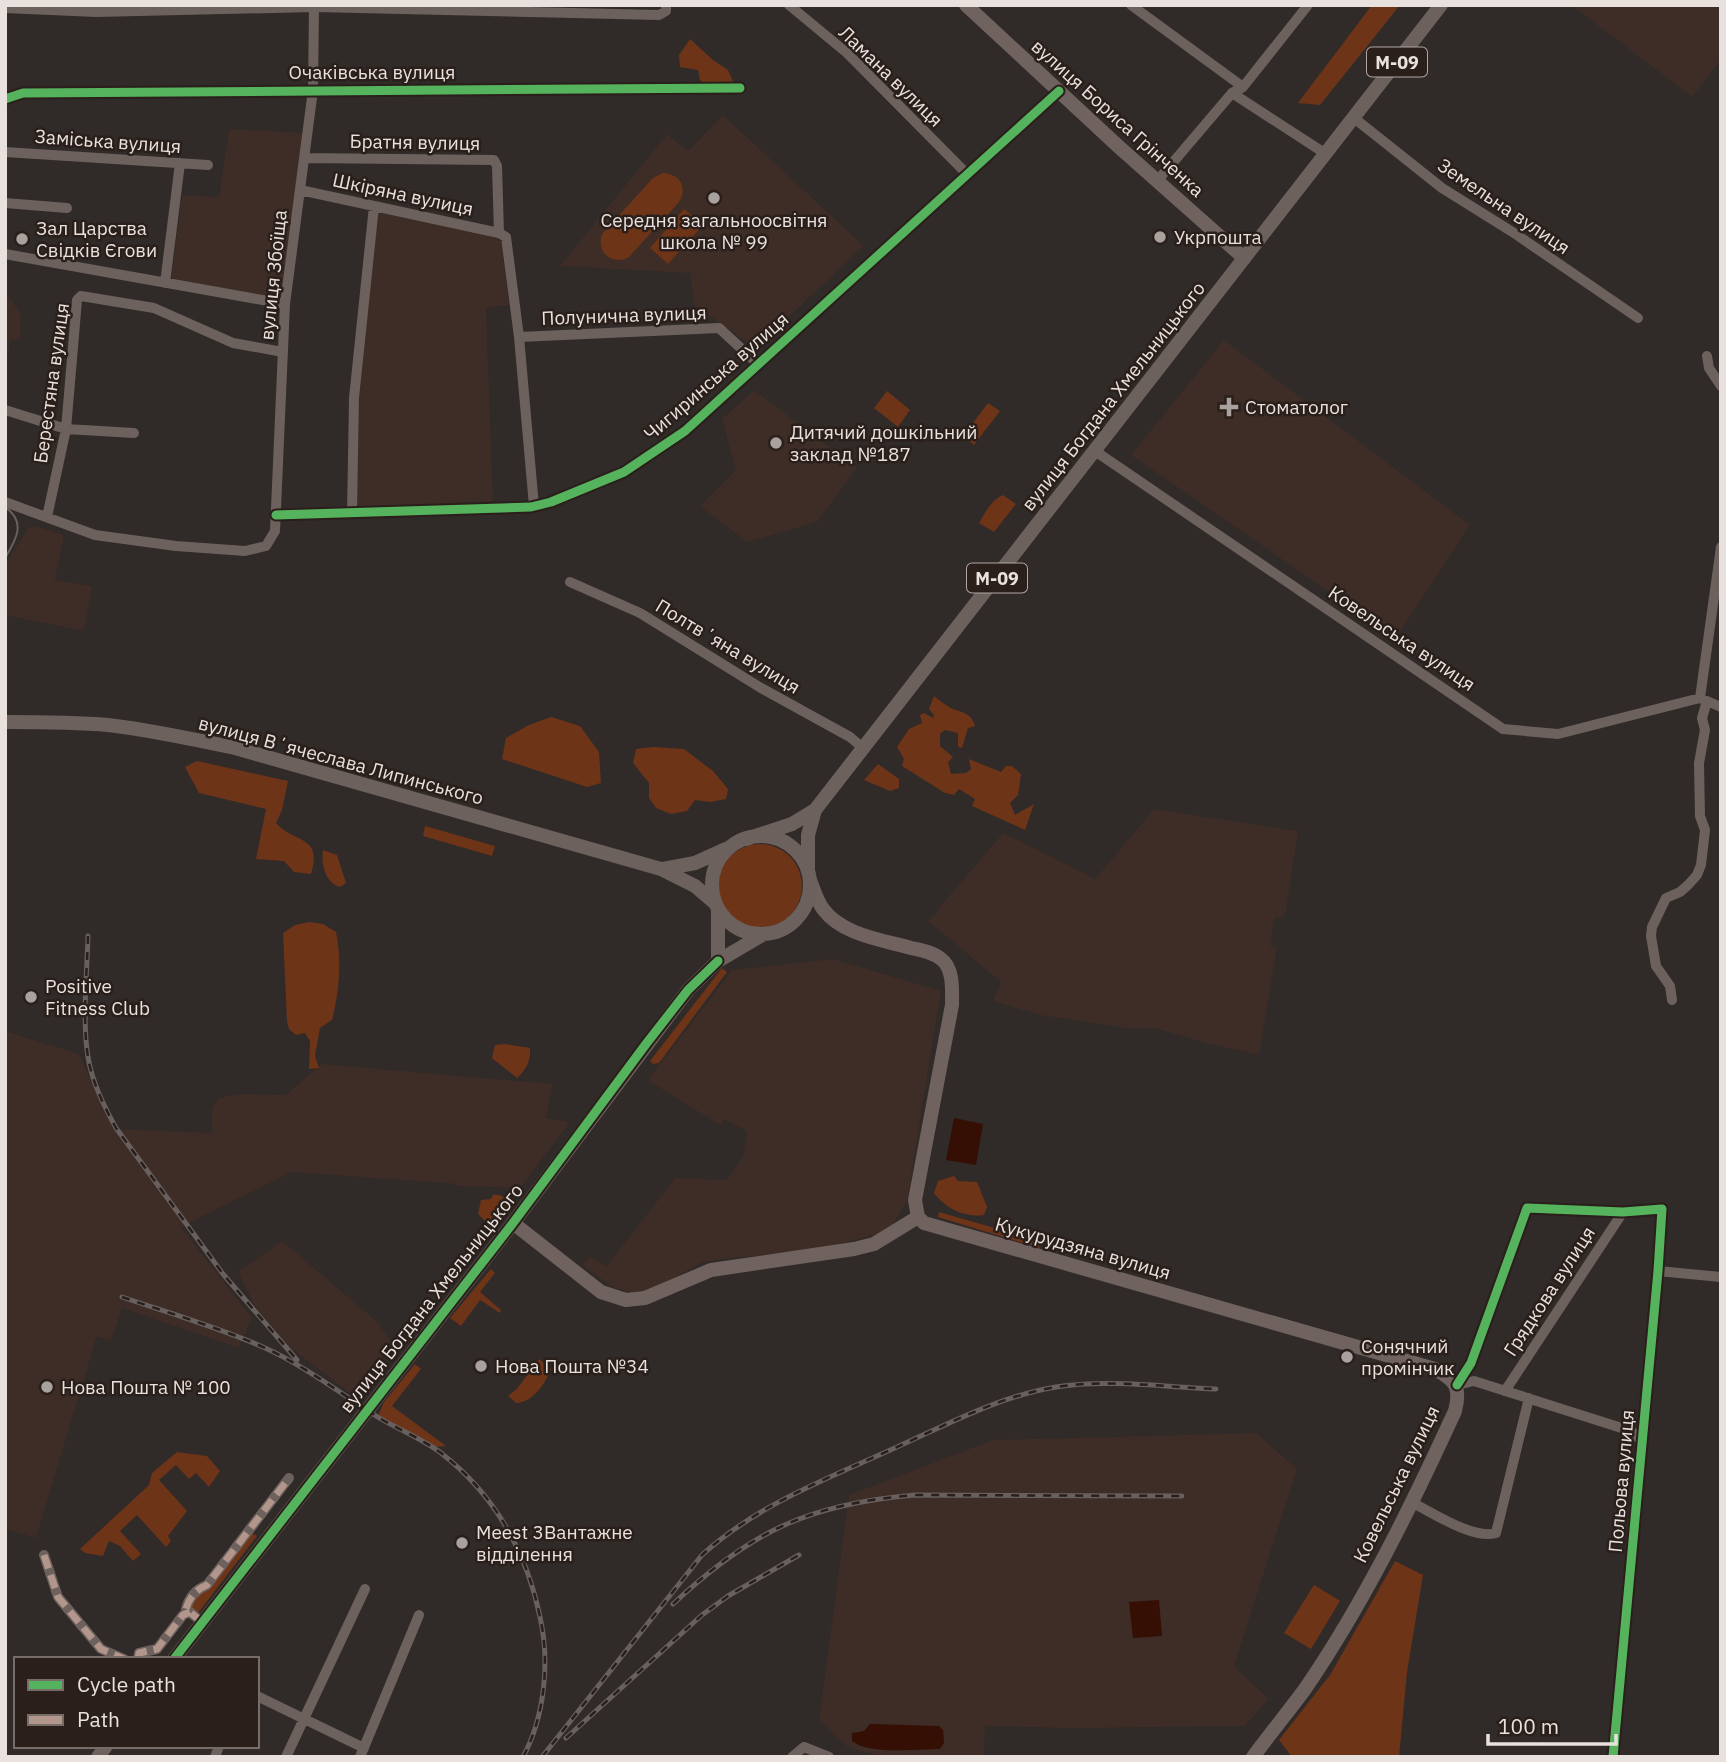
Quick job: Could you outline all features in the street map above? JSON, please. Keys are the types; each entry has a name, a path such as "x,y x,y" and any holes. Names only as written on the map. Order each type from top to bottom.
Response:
{"main road":[{"name":"вулиця Бориса Грінченка","path":"966,5 1244,258"},
{"name":"вулиця Богдана Хмельницького","path":"746,839 792,824 815,810 1441,5"},
{"name":"вулиця Вʼячеслава Липинського","path":"5,722 110,725 235,748 661,869 695,886 717,907"},
{"name":"вулиця Богдана Хмельницького","path":"809,876 808,835 815,810"},
{"path":"513,1223 601,1292 626,1300 645,1298 710,1270 874,1244 918,1217 915,1200 952,1005 948,969 943,960 931,953 855,932 838,923 824,911 804,862 789,845 768,837 746,839"},
{"name":"М-09","path":"731,847 746,839"},
{"name":"вулиця Вʼячеслава Липинського","path":"661,869 695,863 731,847"},
{"path":"718,961 713,873 717,863 731,847"},
{"name":"М-09","path":"764,934 783,929 801,914 806,903 809,876"},
{"path":"717,907 725,919 743,931 764,934"},
{"name":"вулиця Богдана Хмельницького","path":"181,1656 202,1622 513,1223 688,990 718,961 764,934"},
{"name":"Кукурудзяна вулиця","path":"918,1217 933,1227 1044,1256 1435,1370 1449,1377 1457,1385"},
{"name":"Ковельська вулиця","path":"1253,1757 1323,1660 1413,1503 1455,1411 1457,1385"}],"street":[{"name":"Ламана вулиця","path":"789,5 854,60 967,174"},
{"path":"1131,5 1243,87"},
{"path":"1158,180 1232,93 1243,87 1308,5"},
{"path":"5,8 314,6 659,15 666,8"},
{"name":"вулиця Збоїща","path":"47,517 95,535 176,546 245,551 266,546 275,531 285,304 313,90 314,6"},
{"name":"Очаківська вулиця","path":"5,99 23,93 740,88"},
{"name":"Чигиринська вулиця","path":"276,515 512,509 551,502 624,472 685,431 1059,91"},
{"path":"1232,93 1326,154"},
{"name":"Земельна вулиця","path":"1354,118 1442,188 1514,233 1638,318"},
{"name":"Заміська вулиця","path":"5,152 208,165"},
{"name":"Братня вулиця","path":"304,158 494,160 497,166 499,233"},
{"path":"165,283 180,163"},
{"name":"Шкіряна вулиця","path":"300,190 499,233"},
{"path":"5,203 67,208"},
{"path":"352,513 354,398 374,206"},
{"name":"Полунична вулиця","path":"499,233 506,237 519,337 534,506"},
{"path":"5,254 285,304"},
{"name":"Берестяна вулиця","path":"47,517 66,429 77,300 81,296 155,308 233,343 283,352"},
{"name":"Полунична вулиця","path":"519,337 719,328 758,364"},
{"path":"1707,356 1709,368 1721,386"},
{"path":"5,410 66,429 134,433"},
{"name":"Ковельська вулиця","path":"1095,451 1503,729 1558,734 1703,700"},
{"path":"5,502 47,517"},
{"path":"1672,1000 1670,986 1656,966 1652,927 1666,898 1688,885 1701,865 1705,830 1700,816 1699,763 1705,730 1702,718 1703,700 1721,547"},
{"name":"Полтвʼяна вулиця","path":"570,582 640,613 761,688 850,737 863,748"},
{"path":"1703,700 1721,707"},
{"name":"Ковельська вулиця","path":"1457,1385 1471,1363 1527,1208 1623,1212"},
{"name":"Польова вулиця","path":"1613,1757 1662,1209 1623,1212"},
{"name":"Грядкова вулиця","path":"1505,1391 1623,1212"},
{"path":"1658,1271 1721,1277"},
{"name":"Кукурудзяна вулиця","path":"1457,1385 1474,1381 1630,1431 1642,1441"},
{"path":"1413,1503 1462,1528 1487,1535 1496,1533 1529,1398"},
{"path":"202,1622 186,1609 187,1602 198,1589 207,1585 289,1478"},
{"path":"44,1555 58,1597 101,1648 120,1657"},
{"path":"286,1757 365,1589"},
{"path":"138,1657 139,1653 157,1649 183,1615 190,1612"},
{"path":"259,1697 362,1752 419,1615"},
{"path":"793,1755 804,1747 830,1757"}],"shaded area":[{"path":"1372,5 1400,5 1320,105 1298,103"},
{"path":"1571,5 1721,5 1721,60 1692,97"},
{"path":"690,39 728,70 734,84 704,84 700,80 698,70 680,67 679,55"},
{"name":"Середня загальноосвітня школа № 99","path":"723,115 864,246 755,348 694,305 690,273 560,266 667,134 688,151"},
{"path":"229,129 303,133 281,302 171,282 182,195 219,197"},
{"path":"663,173 674,176 681,182 683,191 679,202 628,258 616,260 606,255 601,246 602,234 653,178"},
{"path":"684,209 703,225 668,264 650,248"},
{"path":"378,211 501,237 509,305 486,308 493,501 357,508 360,378"},
{"path":"5,290 21,315 20,339 10,341 8,356 5,356"},
{"path":"1224,340 1470,525 1396,638 1131,455"},
{"name":"Дитячий дошкільний заклад №187","path":"754,390 857,468 817,522 747,542 700,506 736,470 722,419"},
{"path":"887,391 910,410 898,427 874,408"},
{"path":"988,403 1000,411 974,445 963,436"},
{"path":"1003,495 1016,504 994,532 979,523 992,503"},
{"path":"35,526 64,535 55,580 92,586 84,631 5,615 5,564 29,527"},
{"path":"934,696 949,707 968,715 975,726 968,728 962,748 958,747 958,733 945,730 940,734 940,746 953,757 948,762 951,774 966,773 971,769 969,759 1001,772 1006,766 1012,766 1021,774 1018,795 1010,803 1015,815 1034,804 1025,830 972,806 975,799 959,789 954,795 945,793 902,766 904,759 897,747 909,729 922,723 920,715 924,713 933,718 934,715 929,709"},
{"path":"551,717 580,726 599,752 601,783 587,787 502,759 506,738"},
{"path":"636,749 684,749 713,771 728,789 726,799 710,802 695,800 687,811 671,814 656,808 649,798 649,783 633,763"},
{"path":"197,761 288,781 282,810 276,823 310,846 314,861 311,874 294,872 284,861 256,859 266,809 199,793 185,767"},
{"path":"878,764 899,779 899,788 890,791 864,780"},
{"path":"1154,809 1298,831 1286,911 1282,919 1276,917 1273,923 1271,947 1277,948 1259,1055 1155,1028 1126,1028 1040,1015 993,1001 1001,982 928,921 934,914 936,916 938,909 1003,833 1095,879"},
{"path":"425,826 495,846 492,856 423,836"},
{"path":"760,844 776,847 790,856 799,870 802,886 799,902 790,916 776,925 760,928 744,925 730,916 721,902 718,886 721,870 730,856 744,847"},
{"path":"323,850 337,855 346,883 340,887 331,882 325,872"},
{"path":"309,922 323,924 336,932 339,965 332,1020 320,1028 315,1056 319,1068 309,1069 310,1041 305,1033 296,1035 289,1029 287,1021 283,933 295,925"},
{"path":"833,959 941,991 907,1201 889,1231 819,1249 701,1263 651,1291 631,1292 614,1288 582,1265 590,1256 606,1267 675,1178 726,1180 743,1157 747,1131 724,1119 720,1125 649,1081 732,970"},
{"path":"722,968 727,972 659,1063 653,1064 650,1061"},
{"path":"5,1031 79,1054 113,1129 212,1133 212,1108 219,1098 239,1094 286,1095 321,1064 553,1084 546,1118 570,1122 520,1188 457,1186 292,1172 181,1227 252,1318 239,1348 122,1308 111,1341 97,1336 36,1538 5,1529"},
{"path":"495,1045 530,1048 527,1065 517,1078 492,1058"},
{"path":"954,1118 983,1124 976,1165 946,1160"},
{"path":"954,1176 958,1181 977,1182 987,1207 984,1215 956,1211 934,1193 938,1181"},
{"path":"493,1195 505,1198 513,1207 496,1227 478,1214 481,1200 491,1199"},
{"path":"939,1212 1040,1241 1039,1248 938,1217"},
{"path":"282,1241 378,1322 392,1344 354,1396 288,1346 255,1306 238,1272"},
{"path":"491,1269 495,1273 480,1292 501,1310 500,1313 480,1300 461,1326 450,1318"},
{"path":"539,1359 551,1369 549,1374 533,1396 516,1403 508,1396 517,1389"},
{"path":"415,1364 421,1369 392,1406 446,1446 432,1447 378,1416 384,1402"},
{"path":"1256,1433 1297,1469 1234,1666 1269,1699 1245,1726 985,1726 984,1756 882,1756 849,1748 819,1721 849,1495 993,1440"},
{"path":"177,1452 207,1456 220,1471 209,1487 196,1473 189,1479 176,1465 159,1480 187,1511 168,1536 171,1541 166,1547 137,1515 120,1531 141,1554 133,1561 120,1546 109,1541 103,1556 85,1553 80,1549 149,1485 152,1473"},
{"path":"249,1531 257,1536 195,1617 188,1601"},
{"path":"1395,1561 1423,1575 1407,1672 1399,1757 1292,1757 1279,1740 1330,1675"},
{"path":"1314,1585 1340,1601 1311,1649 1284,1633"},
{"path":"1159,1600 1162,1636 1133,1638 1129,1602"},
{"path":"870,1724 939,1726 943,1730 944,1743 940,1749 894,1750 870,1748 852,1741 852,1733 864,1731"}],"tram line":[{"path":"5,507 12,513 18,525 16,538 5,558"}],"railway":[{"path":"88,936 86,1043 92,1076 107,1111 116,1128 223,1274 297,1360"},
{"path":"122,1297 228,1333 278,1354 376,1416 441,1453 477,1487 517,1547 534,1592 543,1634 544,1688 536,1724 523,1757"},
{"path":"542,1757 702,1555 770,1507 820,1481 955,1420 1035,1391 1095,1384 1216,1389"},
{"path":"673,1604 729,1557 756,1540 812,1514 843,1506 915,1495 1182,1496"},
{"path":"566,1738 702,1615 728,1596 799,1555"}],"marked path":[{"path":"202,1622 186,1609 189,1601 197,1591 207,1585 289,1478"},
{"path":"44,1555 58,1597 101,1649 119,1657"},
{"path":"138,1657 139,1653 157,1649 183,1615 190,1612"}],"cycle path":[{"path":"5,99 23,93 740,88"},
{"path":"276,515 531,507 551,502 624,472 685,431 1059,91"},
{"path":"176,1657 513,1223 688,990 718,961"},
{"path":"1457,1385 1471,1363 1527,1208 1623,1212 1662,1209 1613,1757"}],"place":[{"name":"Середня загальноосвітня школа № 99","path":"714,198"},
{"name":"Укрпошта","path":"1160,237"},
{"name":"Зал Царства Свідків Єгови","path":"22,239"},
{"name":"Стоматолог","path":"1229,407"},
{"name":"Дитячий дошкільний заклад №187","path":"776,443"},
{"name":"Positive Fitness Club","path":"31,997"},
{"name":"Сонячний промінчик","path":"1347,1357"},
{"name":"Нова Пошта №34","path":"481,1366"},
{"name":"Нова Пошта № 100","path":"47,1387"},
{"name":"Meest 3Вантажне відділення","path":"462,1543"}]}
